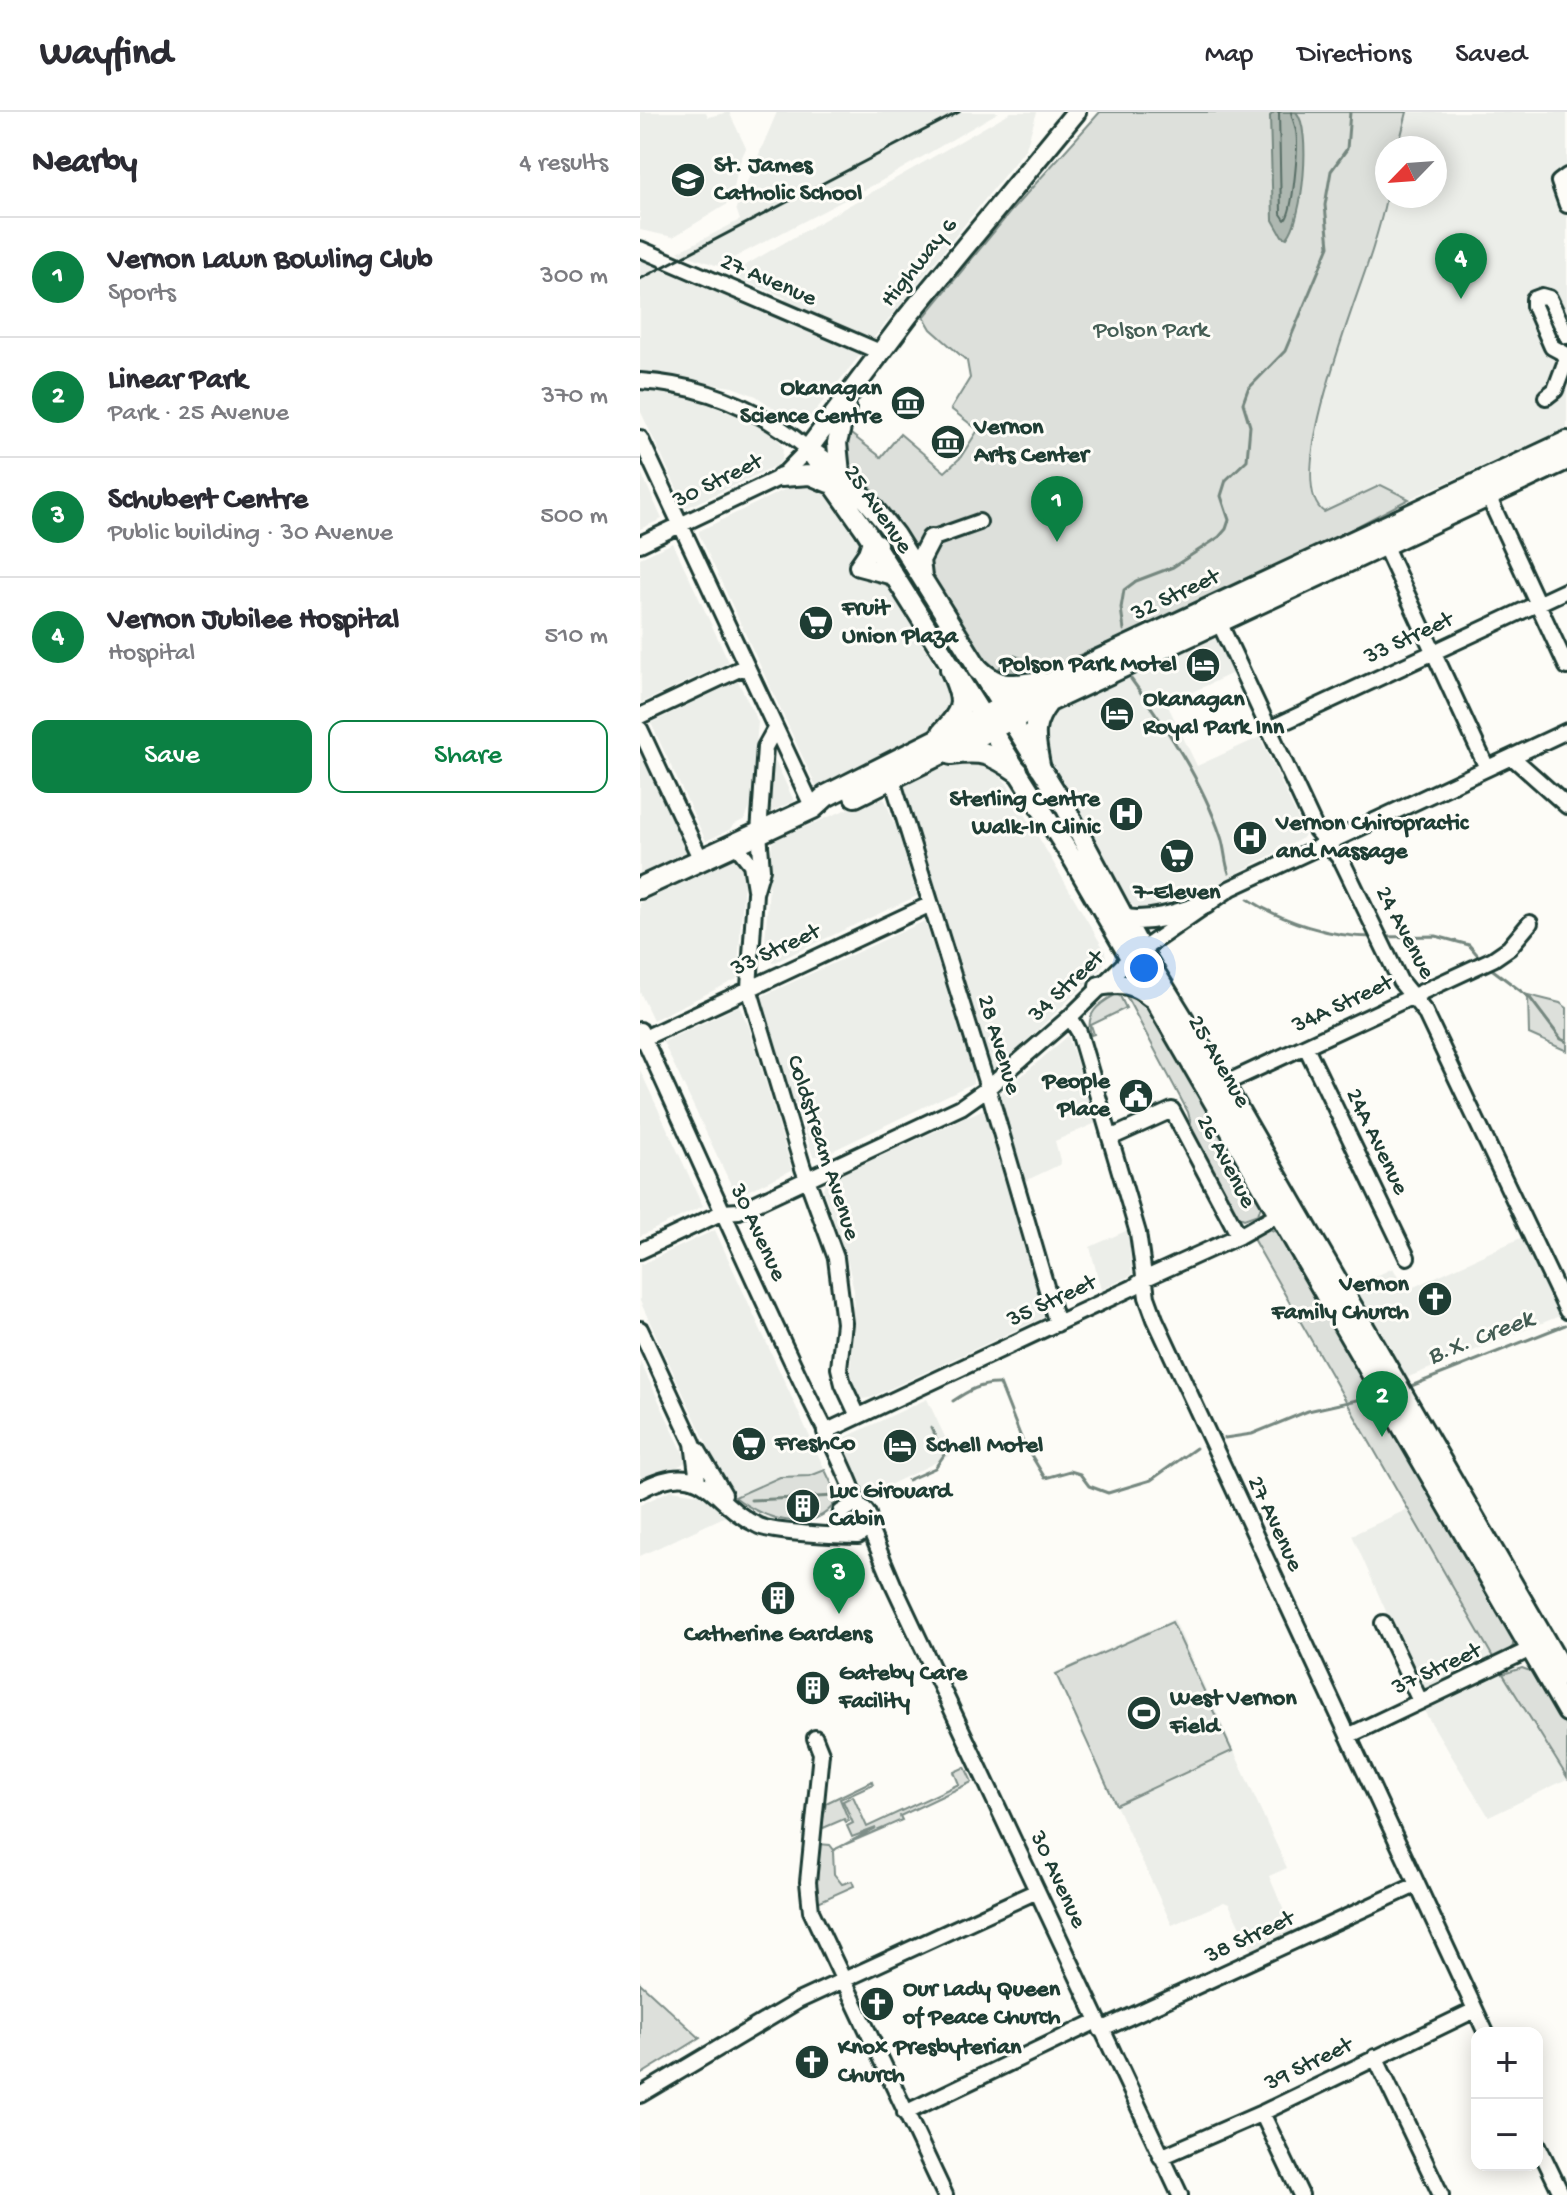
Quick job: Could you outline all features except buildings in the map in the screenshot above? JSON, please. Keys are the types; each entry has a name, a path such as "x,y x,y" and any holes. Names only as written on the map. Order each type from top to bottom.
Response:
{"highway":[{"name":"32 Street","path":"996,718 1048,702 1219,622 1567,442"},
{"name":"32 Street","path":"640,888 813,808 826,796 936,749 996,718 1056,680 1381,537 1488,496 1567,459"},
{"path":"951,669 961,696 960,711 936,749 981,751 994,755 1017,771"},
{"path":"978,669 992,683 1015,686 1056,680"},
{"path":"1039,765 1035,743 1036,717 1048,702"},
{"name":"32 Street","path":"813,808 831,806 892,779 936,749"}],"main road":[{"name":"Highway 6","path":"808,449 880,352 1076,112"},
{"path":"781,477 810,475 836,478 838,433 851,394"},
{"name":"25 Avenue","path":"808,449 836,478 870,503 895,535 978,669 1017,771 1136,954 1216,1087 1537,1646 1567,1712"},
{"name":"25 Avenue","path":"836,478 851,508 951,669 1039,765 1064,805 1124,919 1155,1002 1216,1087"},
{"path":"895,535 912,542 931,539"},
{"path":"922,577 920,560 931,539"},
{"path":"872,541 887,549 913,585 948,622"},
{"path":"1124,919 1140,921 1170,916 1206,904"},
{"path":"1099,986 1124,983 1136,986 1155,1002"},
{"name":"25 Avenue","path":"1537,1646 1567,1678"}],"street":[{"path":"1563,179 1567,205"},
{"name":"27 Avenue","path":"640,249 880,352"},
{"path":"1546,397 1555,390 1567,356 1552,347 1534,306 1534,299 1542,296 1549,298 1567,336"},
{"name":"25 Avenue","path":"640,381 684,387 733,401 759,414 808,449"},
{"path":"640,438 813,808"},
{"name":"30 Street","path":"640,544 781,477 808,449"},
{"path":"1488,496 1567,667"},
{"path":"931,539 979,522"},
{"path":"1381,537 1487,768"},
{"name":"33 Street","path":"1269,729 1567,590"},
{"name":"24 Avenue","path":"1219,622 1316,830 1342,861 1400,981 1425,1012 1567,1311"},
{"path":"640,716 746,666"},
{"path":"640,729 701,860"},
{"name":"Coldstream Avenue","path":"775,729 765,747 759,833 762,869 755,893 749,988 807,1180 836,1258 844,1323 839,1368 858,1416"},
{"name":"34 Street","path":"640,1251 723,1212 739,1211 961,1107 988,1088 1070,1017 1099,986 1136,954 1206,904 1237,885 1326,842 1567,731"},
{"path":"1512,757 1567,806"},
{"name":"28 Avenue","path":"892,779 1057,1324"},
{"name":"Coldstream Avenue","path":"735,844 751,864 755,893"},
{"name":"33 Street","path":"641,1036 931,904"},
{"name":"34A Street","path":"1216,1087 1493,959 1509,948 1530,923"},
{"path":"750,956 762,970 771,974 781,973"},
{"name":"27 Avenue","path":"1070,1017 1079,1032 1138,1233 1144,1279 1155,1319 1483,2027"},
{"name":"30 Avenue","path":"641,1036 825,1432 848,1474 848,1510"},
{"name":"24A Avenue","path":"1306,1047 1407,1257"},
{"name":"26 Avenue","path":"1110,1138 1172,1110 1239,1236"},
{"name":"35 Street","path":"825,1432 1134,1287 1144,1279 1239,1236 1286,1210"},
{"path":"640,1329 693,1443 728,1503"},
{"path":"640,1490 688,1462 693,1443"},
{"path":"693,1443 698,1481"},
{"path":"662,1479 675,1477 698,1481 759,1526 802,1532 859,1532"},
{"path":"802,1532 848,1510 869,1515 859,1532"},
{"path":"848,1510 842,1530 859,1532"},
{"name":"30 Avenue","path":"859,1532 893,1584 1180,2195"},
{"path":"1383,1623 1420,1701"},
{"name":"37 Street","path":"1348,1736 1537,1646"},
{"path":"815,1738 821,1753 808,1882 811,1911 945,2195"},
{"name":"38 Street","path":"905,2113 1416,1885"},
{"path":"640,2095 774,2014 1037,1891"},
{"name":"39 Street","path":"1161,2157 1262,2113 1475,2010"},
{"path":"1375,2057 1441,2195"},
{"path":"1262,2113 1301,2195"},
{"path":"1543,2155 1562,2195"}],"shaded area":[{"name":"St. James Catholic School","path":"640,112 706,112 708,117 729,112 746,148 738,166 733,194 726,205 673,237 640,230"},
{"path":"777,112 999,112 881,181 718,266 678,252 740,220 736,208"},
{"path":"1011,112 1037,112 1026,148 804,425 794,423 756,396 732,387 640,374 640,256 776,315 786,298 741,280 736,274 744,266"},
{"path":"1407,112 1567,112 1567,428 1409,499 1381,485 1324,512 1319,508 1313,486 1313,450 1320,412 1335,352 1373,247 1383,208 1447,208 1447,136 1401,136"},
{"path":"640,388 666,390 693,398 754,423 777,436 783,448 782,460 686,508 640,410"},
{"path":"640,470 662,519 640,529"},
{"path":"800,482 815,483 840,511 948,686 949,699 943,716 931,730 818,790 699,534 699,531"},
{"path":"673,543 729,662 641,703 640,558"},
{"path":"1214,635 1233,673 1167,704 1197,766 1260,737 1305,834 1303,838 1194,896 1149,913 1122,896 1041,749 1042,733 1050,717 1067,703"},
{"path":"738,681 758,722 751,805 745,819 706,841 651,723"},
{"path":"640,747 693,852 640,878"},
{"path":"772,754 794,801 766,814 770,759"},
{"path":"966,760 981,761 1008,785 1105,951 1106,960 1100,970 997,1069 989,1067 985,1058 903,787 915,778"},
{"path":"878,796 885,800 898,832 917,896 773,963 764,956 772,843"},
{"path":"738,857 745,866 737,979 653,1020 640,992 640,903"},
{"path":"925,921 973,1074 973,1083 822,1156 813,1156 796,1103 788,1098 758,998"},
{"path":"739,1006 749,1027 792,1170 741,1194 733,1189 663,1042"},
{"path":"1068,1036 1096,1123 1055,1141 1061,1164 1023,1182 997,1097"},
{"path":"640,1070 703,1206 640,1236"},
{"path":"984,1109 1008,1188 1012,1191 1046,1316 862,1399 850,1379 854,1291 824,1185"},
{"path":"715,1230 825,1470 810,1476 780,1477 735,1497 726,1485 640,1301 640,1265"},
{"path":"1128,1230 1132,1275 1101,1290 1090,1247"},
{"path":"1525,1236 1562,1315 1406,1378 1353,1287 1393,1268 1405,1291"},
{"path":"640,1361 687,1461 646,1486 640,1474"},
{"path":"927,1399 953,1454 867,1496 842,1439"},
{"path":"671,1490 699,1494 726,1516 640,1556 640,1505"},
{"path":"1408,1509 1494,1659 1422,1692 1352,1535"},
{"path":"1174,1619 1287,1868 1269,1876 1294,1934 1253,1954 1229,1904 1224,1902 1172,1925 1054,1673"},
{"path":"1503,1674 1567,1779 1489,1817 1424,1711"}],"green space":[{"name":"Polson Park","path":"1100,112 1407,112 1401,136 1375,136 1375,208 1384,208 1328,383 1317,425 1312,463 1313,493 1324,512 1381,485 1409,499 1203,602 1040,672 1013,676 984,663 893,519 847,460 847,431 881,457 900,434 945,472 960,458 978,430 951,409 970,378 967,361 931,329 924,317 1011,211"},
{"path":"1132,992 1144,999 1259,1196 1261,1206 1258,1214 1244,1219 1237,1216 1193,1132 1188,1112 1125,994"},
{"path":"1115,995 1120,996 1126,1008 1091,1025 1094,1034 1091,1035 1090,1021 1094,1010"},
{"path":"1528,995 1560,1003 1567,1008 1567,1051 1529,1034"},
{"path":"1267,1228 1279,1233 1513,1637 1513,1646 1506,1654 1494,1659 1252,1237"},
{"path":"825,1470 838,1497 829,1510 804,1521 774,1517 735,1497 780,1477 810,1476"},
{"name":"West Vernon Field","path":"1172,1622 1232,1751 1116,1805 1056,1674"},
{"path":"1522,1668 1533,1672 1567,1727 1567,1777 1503,1674"},
{"path":"965,1767 972,1782 900,1816 902,1820 842,1846 876,1828 852,1837 847,1826 853,1823 843,1801 853,1796 867,1827 959,1784 954,1772"},
{"path":"872,1781 873,1784 840,1799 849,1821 844,1819 821,1829 826,1803"},
{"path":"819,1844 836,1849 833,1852 834,1874 842,1884 852,1881 854,1886 816,1903"},
{"path":"640,1983 700,2038 640,2075"}],"water":[{"path":"1274,112 1296,112 1304,136 1301,195 1293,228 1287,238 1282,236 1273,220 1270,116"},
{"path":"1013,655 1028,664 1028,674 1014,677 997,670"}],"waterway":[{"path":"1124,630 1121,608 1124,590 1136,581 1173,567 1219,537 1226,529 1229,520 1221,496 1226,480 1247,460 1250,426 1243,403 1248,389 1285,351 1329,246 1325,205 1331,171 1347,149 1350,112"},
{"path":"1131,679 1170,735 1204,795 1221,837 1229,873"},
{"path":"1248,899 1276,915 1308,927 1373,937"},
{"path":"1384,937 1436,936 1469,945 1481,959"},
{"path":"1489,967 1530,998 1561,1039 1567,1042"},
{"name":"B.X. Creek","path":"1406,1388 1565,1325"},
{"name":"B.X. Creek","path":"953,1401 975,1388 1000,1384 1022,1440 1045,1478 1070,1471 1080,1474 1089,1486 1108,1493 1151,1480 1196,1448"},
{"name":"B.X. Creek","path":"1225,1438 1252,1434 1308,1411 1375,1396"},
{"name":"B.X. Creek","path":"908,1480 935,1468 944,1455 931,1428"},
{"name":"B.X. Creek","path":"751,1500 836,1496"}],"railway":[{"path":"640,279 959,112"}],"place":[{"name":"St. James Catholic School","path":"688,180"},
{"name":"Vernon Jubilee Hospital","path":"1461,299"},
{"name":"Okanagan Science Centre","path":"908,403"},
{"name":"Vernon Arts Center","path":"948,442"},
{"name":"Vernon Lawn Bowling Club","path":"1057,542"},
{"name":"Fruit Union Plaza","path":"816,623"},
{"name":"Polson Park Motel","path":"1203,665"},
{"name":"Okanagan Royal Park Inn","path":"1117,714"},
{"name":"Sterling Centre Walk-In Clinic","path":"1126,814"},
{"name":"Vernon Chiropractic and Massage","path":"1250,838"},
{"name":"7-Eleven","path":"1177,856"},
{"name":"People Place","path":"1136,1096"},
{"name":"Vernon Family Church","path":"1435,1299"},
{"name":"Linear Park","path":"1382,1437"},
{"name":"FreshCo","path":"749,1444"},
{"name":"Schell Motel","path":"900,1446"},
{"name":"Luc Girouard Cabin","path":"803,1506"},
{"name":"Catherine Gardens","path":"778,1598"},
{"name":"Schubert Centre","path":"839,1614"},
{"name":"Gateby Care Facility","path":"813,1688"},
{"name":"West Vernon Field","path":"1144,1713"},
{"name":"Our Lady Queen of Peace Church","path":"877,2004"},
{"name":"Knox Presbyterian Church","path":"812,2062"}]}
